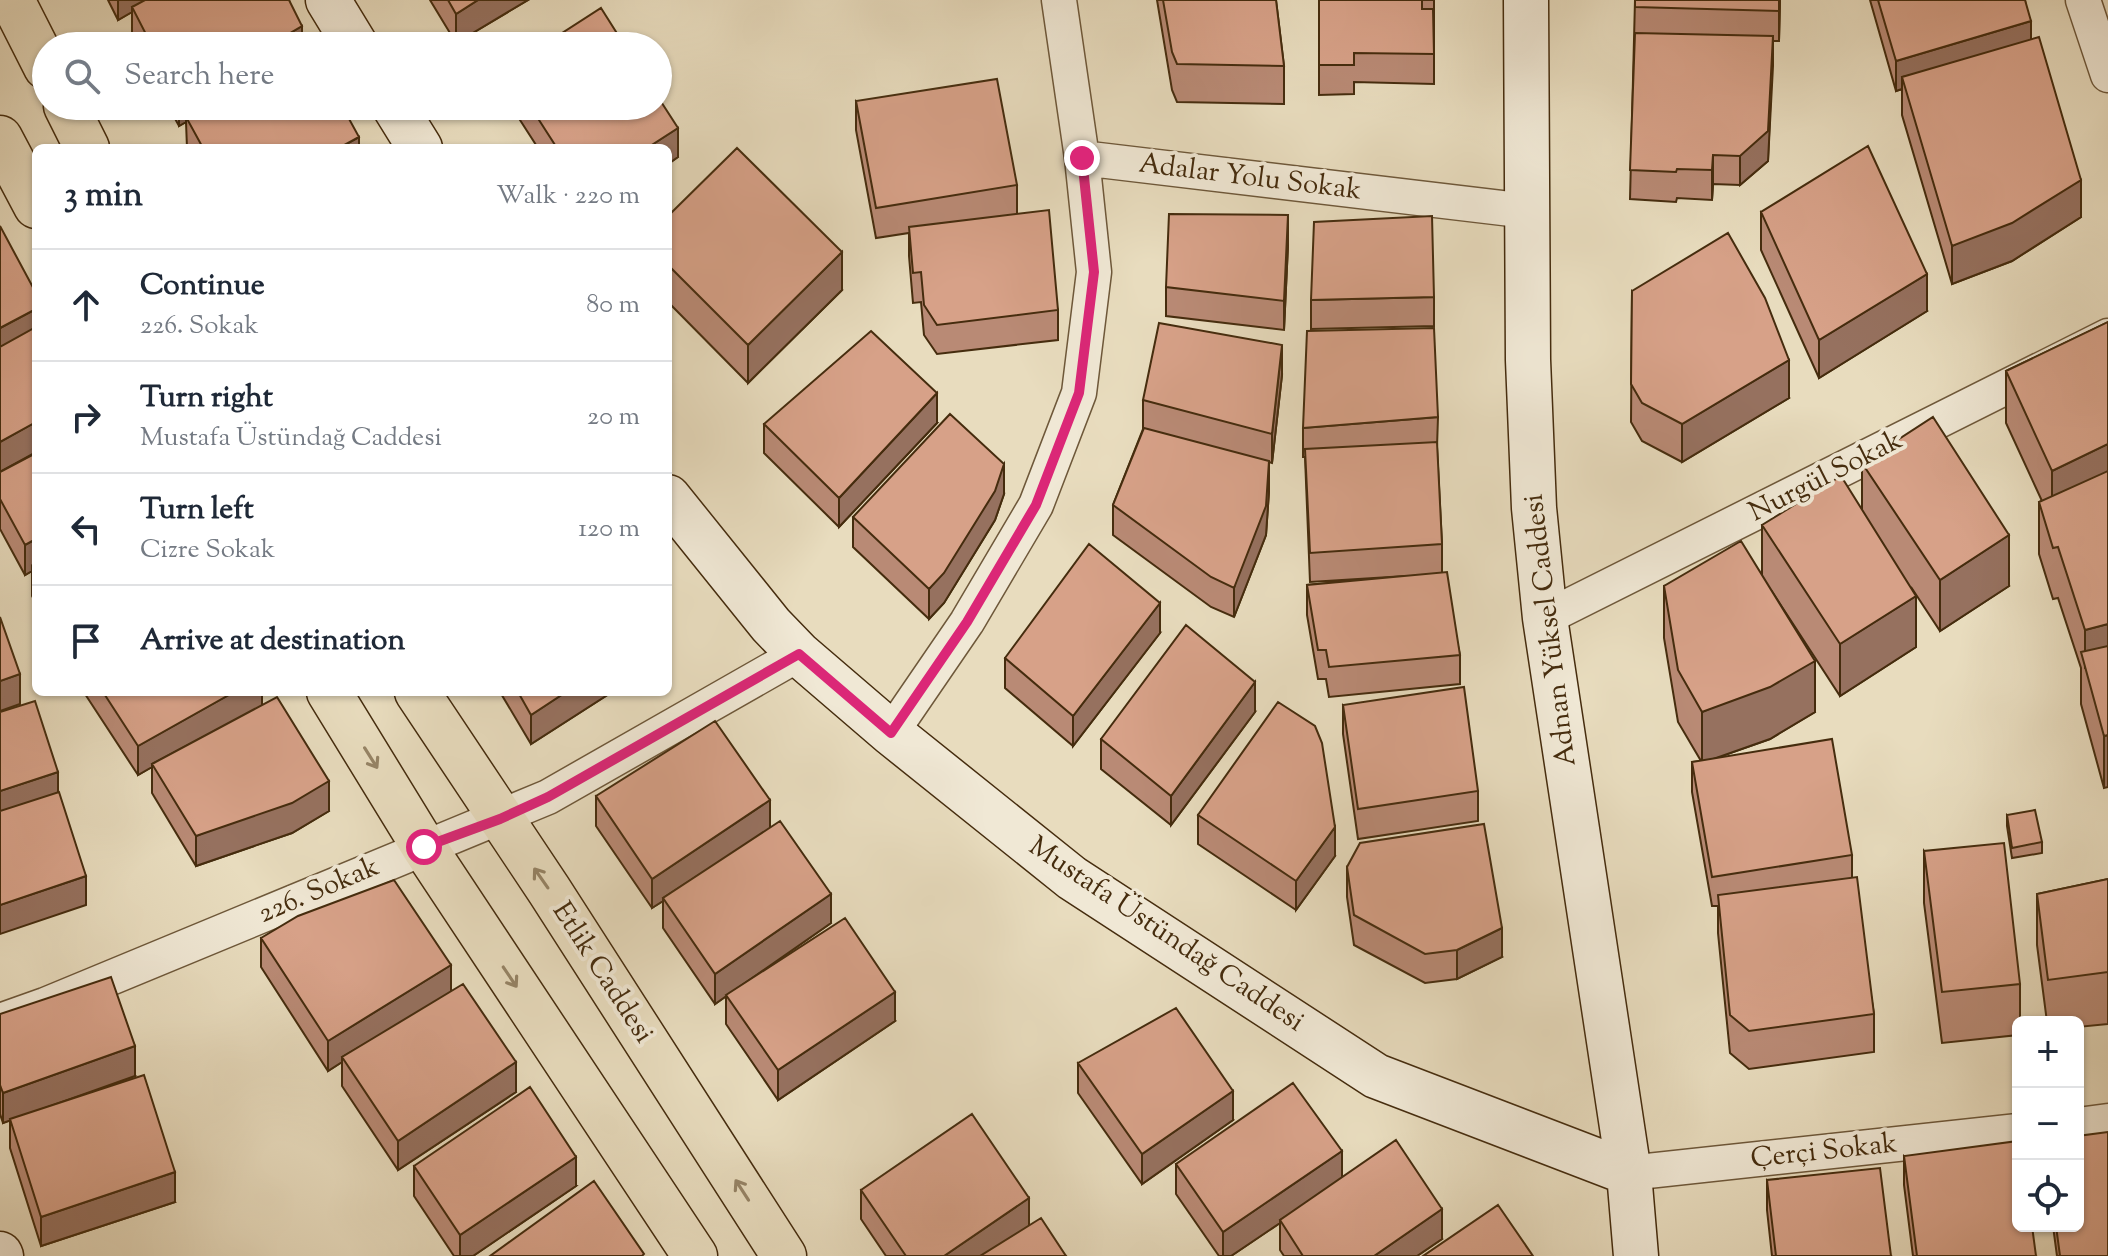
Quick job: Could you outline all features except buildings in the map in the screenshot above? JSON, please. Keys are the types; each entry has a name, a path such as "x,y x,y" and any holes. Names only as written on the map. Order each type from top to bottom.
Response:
{"main road":[{"path":"12,0 32,39"},
{"path":"73,120 85,144"},
{"path":"0,138 32,198"},
{"path":"331,696 424,847 695,1256"},
{"name":"Etlik Caddesi","path":"420,696 549,890 784,1256"}],"street":[{"path":"328,0 347,32"},
{"path":"891,733 967,622 1036,505 1079,393 1094,272 1082,158 1059,0"},
{"name":"Adnan Yüksel Caddesi","path":"1526,0 1528,360 1534,508 1545,618 1629,1173 1636,1256"},
{"path":"2083,0 2108,75"},
{"path":"403,120 418,144"},
{"name":"Adalar Yolu Sokak","path":"1082,158 1528,211"},
{"name":"Nurgül Sokak","path":"1545,618 2108,336"},
{"name":"Mustafa Üstündağ Caddesi","path":"672,502 771,625 799,654 891,733 1072,878 1376,1076 1629,1173"},
{"name":"226. Sokak","path":"0,1021 548,797 799,654"},
{"path":"2084,1124 2108,1121"},
{"name":"Çerçi Sokak","path":"1629,1173 2012,1132"}],"route":[{"path":"424,847 500,819 548,797 799,654 891,733 967,622 1036,505 1079,393 1094,272 1082,158"}]}
